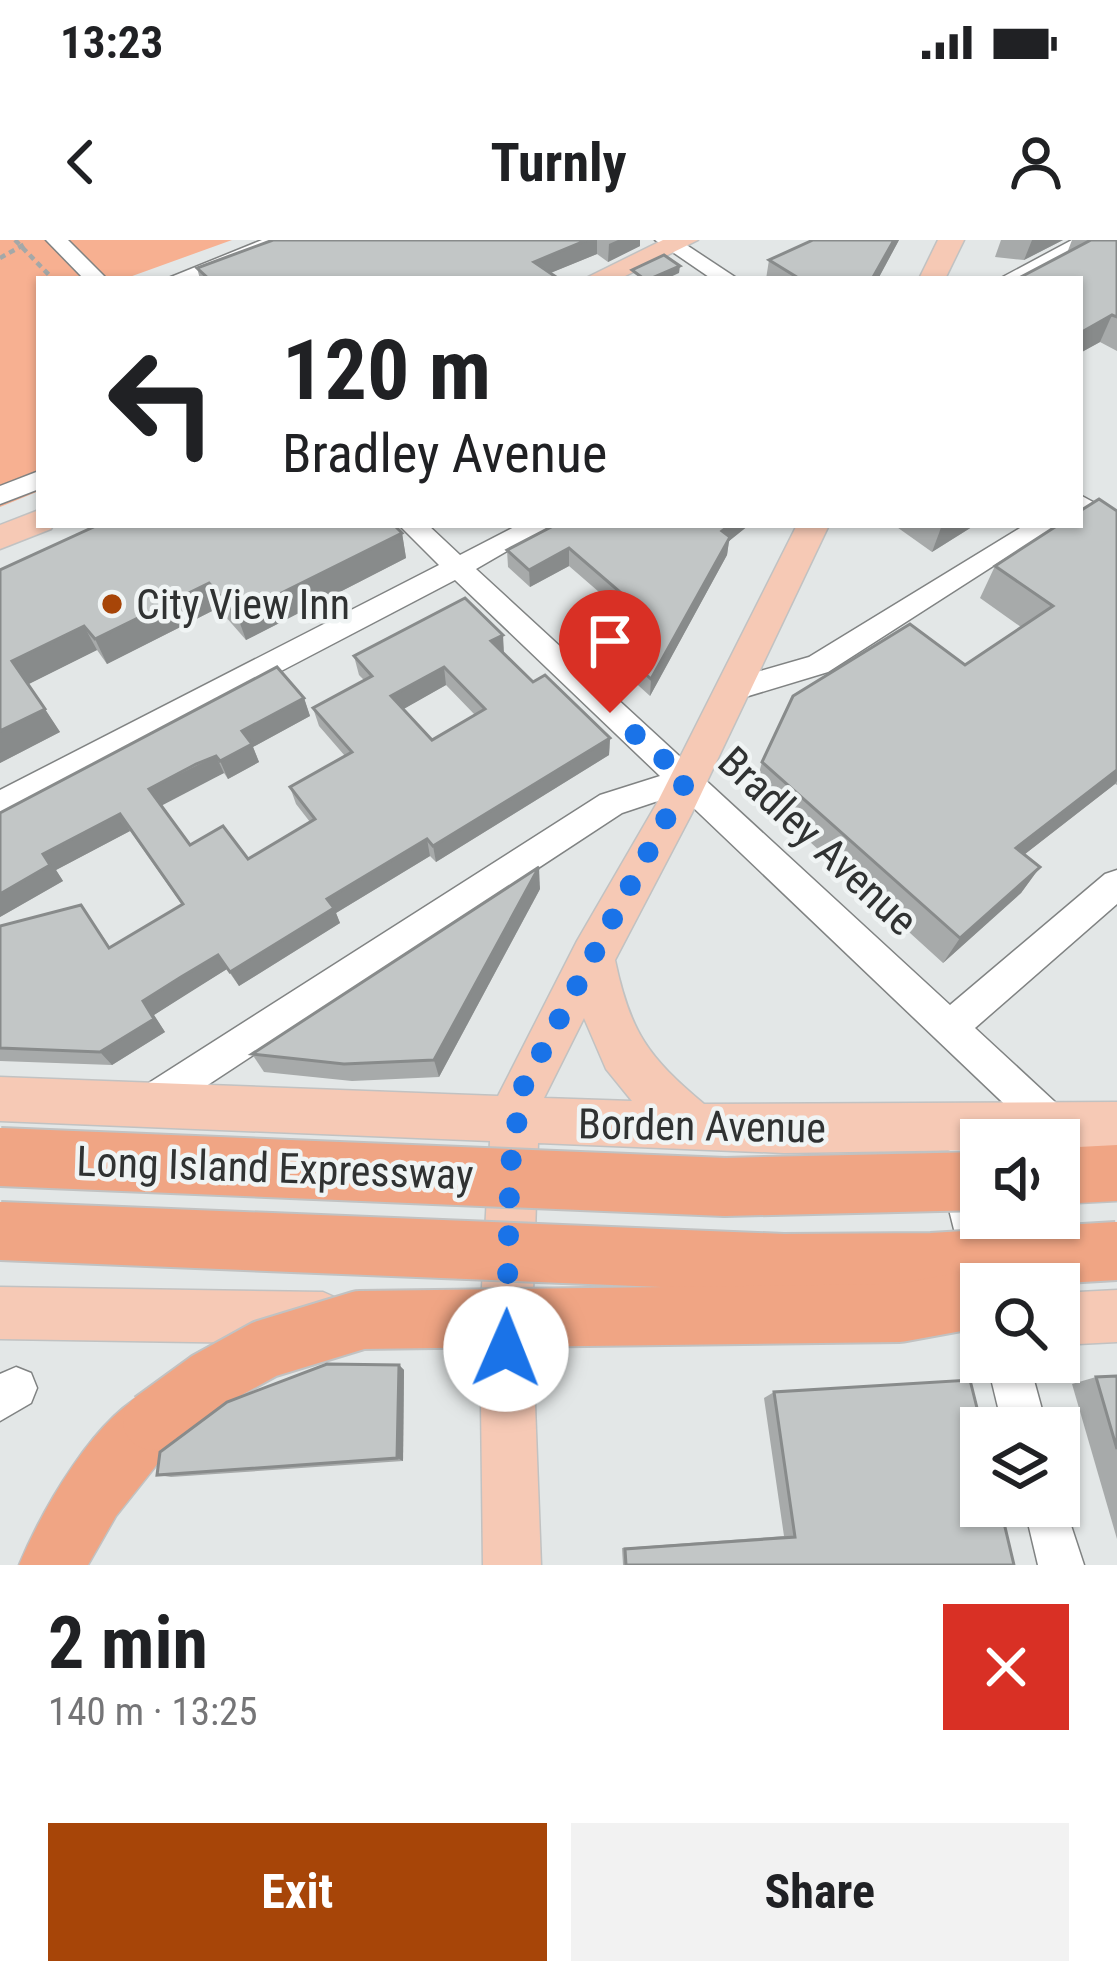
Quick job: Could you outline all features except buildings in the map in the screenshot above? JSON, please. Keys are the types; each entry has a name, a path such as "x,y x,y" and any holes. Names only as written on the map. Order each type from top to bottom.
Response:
{"highway":[{"name":"Long Island Expressway","path":"0,1157 724,1186 960,1181"},
{"path":"1080,1160 1117,1173"},
{"name":"Long Island Expressway","path":"0,1232 783,1263 884,1263 1117,1251"},
{"path":"1080,1280 1117,1273"},
{"path":"52,1565 93,1493 152,1421 202,1384 264,1349 360,1319 899,1313 960,1302"}],"main road":[{"path":"933,276 951,240"},
{"path":"603,276 675,242"},
{"path":"0,538 36,522"},
{"path":"512,1565 506,1323 515,1120 522,1089 672,814 812,528"},
{"path":"592,954 614,1044 655,1093 696,1127"},
{"name":"Borden Avenue","path":"0,1099 696,1127 960,1132"},
{"name":"Borden Avenue","path":"1080,1142 1117,1125"},
{"path":"0,1313 789,1328 960,1324"},
{"path":"1080,1318 1117,1316"}],"street":[{"path":"56,240 93,276"},
{"path":"185,276 281,240"},
{"path":"1016,276 1088,240"},
{"path":"675,242 723,276"},
{"path":"0,496 36,480"},
{"path":"1083,505 1117,527"},
{"name":"Bradley Avenue","path":"415,528 950,1027 1029,1119"},
{"path":"0,805 533,528"},
{"path":"732,690 818,665 1039,528"},
{"path":"146,1105 611,804 687,779"},
{"path":"950,1027 1117,884"},
{"path":"948,1130 983,1263"},
{"path":"1051,1527 1061,1565"}],"path":[{"path":"15,240 50,276"},
{"path":"0,258 34,240"}],"shaded area":[{"path":"0,240 232,240 132,276 36,276 36,492 0,507"}],"place":[{"name":"City View Inn","path":"112,604"}],"route":[{"path":"506,1349 510,1168 522,1089 687,779 610,713"}]}
